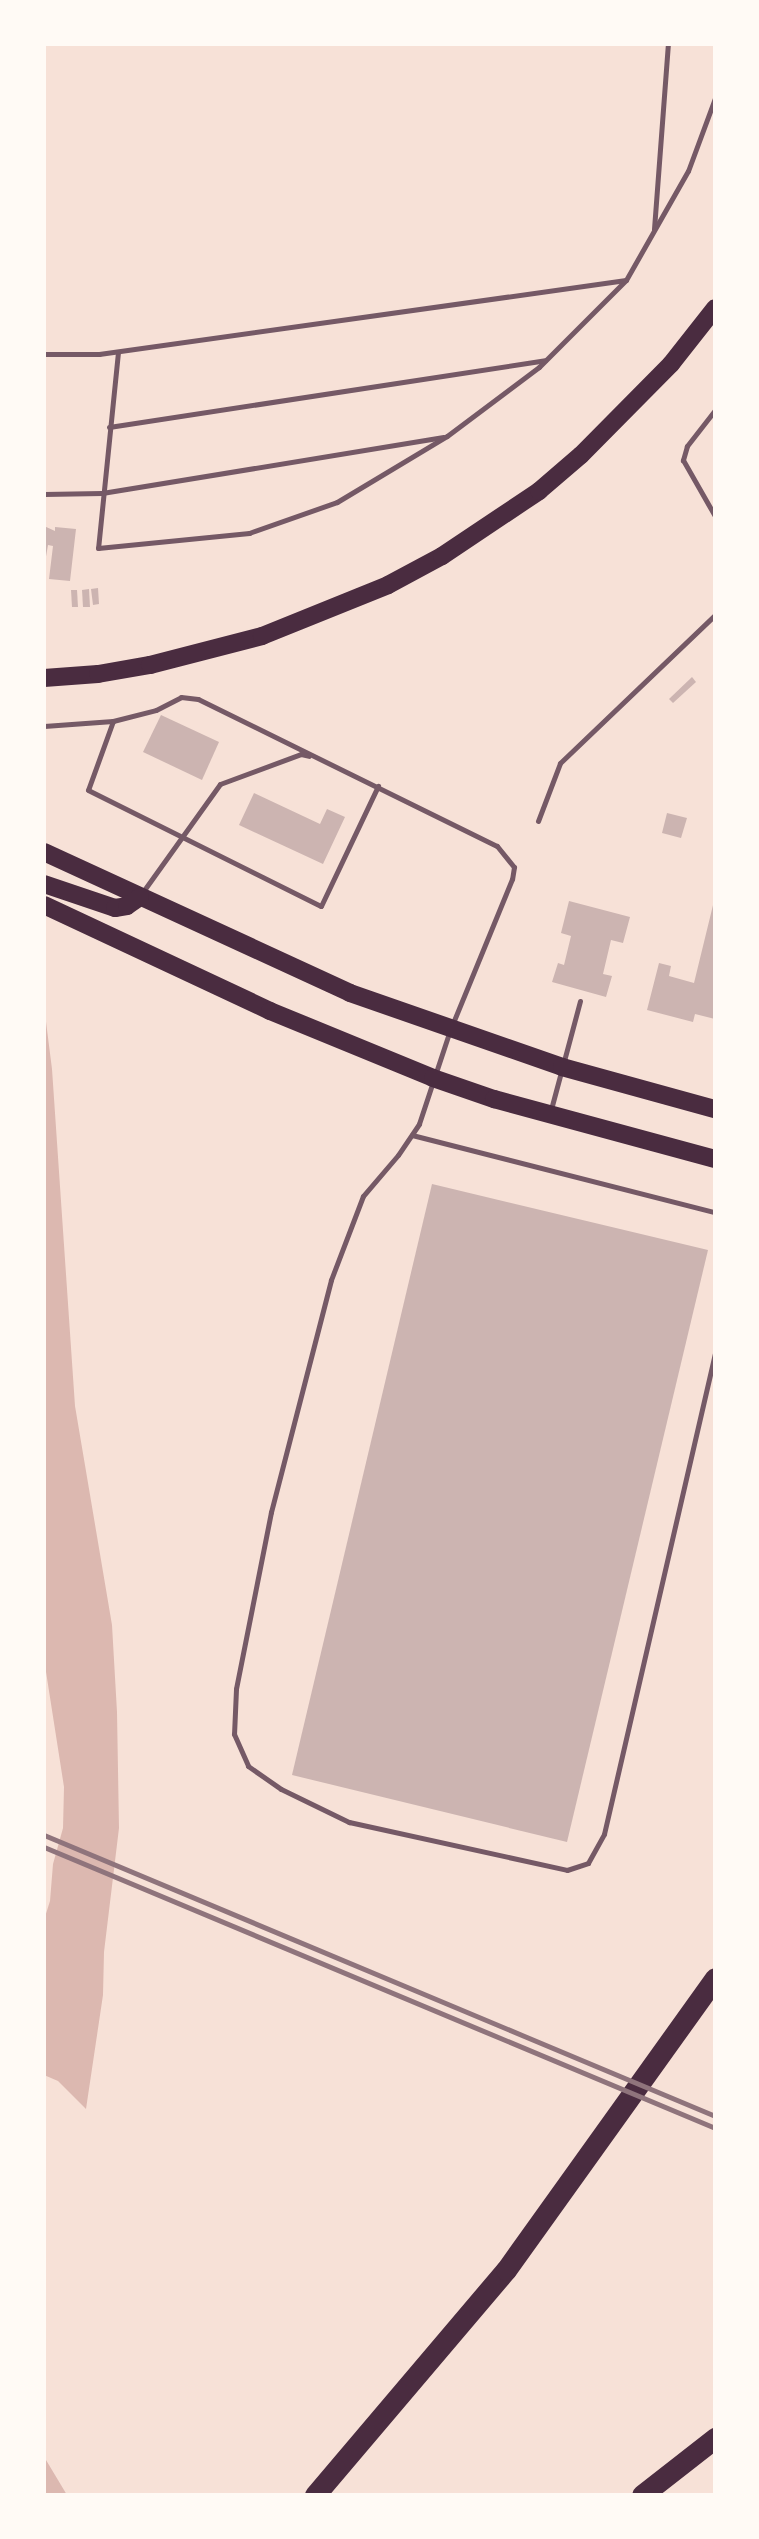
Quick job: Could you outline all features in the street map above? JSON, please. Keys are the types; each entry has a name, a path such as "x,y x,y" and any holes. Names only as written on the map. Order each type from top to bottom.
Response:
{"highway":[{"path":"315,2495 489,2290 583,2166 715,1978"},
{"path":"642,2495 715,2438"}],"main road":[{"path":"44,678 98,674 198,655 262,636 329,611 431,562 490,525 581,455 671,364 715,308"},
{"path":"44,852 350,993 562,1067 715,1109"},
{"path":"44,884 115,908 127,906 140,897"},
{"path":"44,905 270,1011 433,1078 550,1114 715,1159"}],"lane":[{"path":"654,231 667,44"},
{"path":"118,352 98,548 249,533 337,502 446,436 548,360 626,280 688,171 715,98"},
{"path":"44,354 118,352 626,280"},
{"path":"110,427 548,360"},
{"path":"715,410 687,446 683,460 715,516"},
{"path":"44,494 102,493 446,436"},
{"path":"538,821 560,762 715,615"},
{"path":"44,726 113,721 156,710 181,697 198,699 498,846 514,867 512,879 450,1030 419,1124 363,1196 331,1280 271,1512 236,1689 234,1734 248,1766 281,1789 349,1822 567,1870 588,1863 604,1834 715,1352"},
{"path":"113,721 88,790 321,906 378,786"},
{"path":"140,897 220,784 301,754 319,758"},
{"path":"550,1114 580,1001"},
{"path":"412,1135 715,1212"}],"shaded area":[{"path":"44,1006 52,1069 75,1406 112,1625 117,1712 119,1828 104,1952 103,1995 86,2109 58,2081 44,2075 44,1920 50,1901 53,1864 63,1828 64,1787 44,1659"},
{"path":"44,2448 46,2460 67,2495 44,2495"}],"building":[{"path":"44,526 55,531 55,527 76,529 70,581 49,579 53,546 48,545 44,568"},
{"path":"98,588 99,604 93,605 91,589"},
{"path":"89,589 90,607 83,607 82,590"},
{"path":"71,590 77,590 78,607 72,607"},
{"path":"692,677 696,682 673,703 669,699"},
{"path":"161,715 219,742 202,780 143,752"},
{"path":"254,793 320,824 327,809 345,817 323,864 239,825"},
{"path":"667,813 687,818 681,838 662,833"},
{"path":"569,901 630,917 623,943 611,940 603,974 612,976 606,997 552,982 558,963 564,965 571,936 561,933"},
{"path":"714,901 715,1019 695,1014 693,1022 647,1010 659,963 671,966 669,976 694,983"},
{"path":"432,1184 708,1250 567,1842 292,1775"}],"railway":[{"path":"44,1835 715,2116"},
{"path":"44,1847 715,2128"}]}
